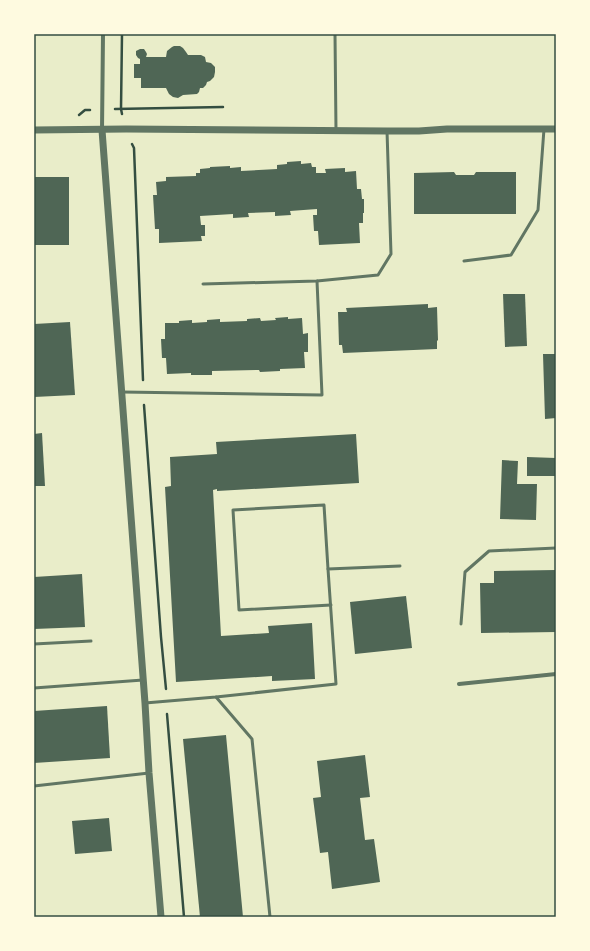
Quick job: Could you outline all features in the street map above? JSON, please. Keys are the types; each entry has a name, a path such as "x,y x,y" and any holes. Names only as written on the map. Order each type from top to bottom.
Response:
{"street":[{"path":"103,34 102,130 149,773 161,917"},
{"path":"34,130 126,129 419,131 447,129 556,129"},
{"path":"459,684 556,674"}],"lane":[{"path":"335,34 336,131"},
{"path":"464,261 512,255 538,210 544,129"},
{"path":"203,284 317,280 378,275 391,254 387,131"},
{"path":"121,392 322,395 317,280"},
{"path":"145,703 336,684 331,605 328,570 324,505 233,510 239,610 331,605"},
{"path":"461,624 465,572 490,551 556,548"},
{"path":"328,570 400,566"},
{"path":"34,644 91,641"},
{"path":"34,688 143,680"},
{"path":"216,697 252,739 270,917"},
{"path":"34,786 149,773"}],"path":[{"path":"122,34 121,109 126,129 134,148 143,392 184,917"},
{"path":"76,118 85,110 223,107"}],"building":[{"path":"174,46 180,46 188,55 201,55 205,57 206,62 211,63 215,67 214,77 207,82 203,88 200,88 197,94 183,95 178,98 169,94 166,88 141,88 141,78 134,78 134,64 140,64 140,59 136,55 136,51 144,49 147,54 146,57 166,57 167,51"},
{"path":"301,161 301,164 311,163 312,167 316,167 316,173 326,173 325,169 345,168 345,172 356,171 357,189 361,189 362,199 364,199 363,223 359,223 360,243 319,245 318,231 314,231 313,215 317,215 317,209 290,211 291,215 275,216 275,212 248,213 249,217 233,218 233,214 200,216 201,225 205,225 205,236 201,236 202,241 159,243 159,229 155,229 153,195 157,195 156,182 166,181 166,177 196,176 196,173 200,173 200,169 210,167 241,167 241,171 277,169 277,165 287,164 287,162"},
{"path":"454,172 456,175 474,175 476,172 516,172 516,214 414,214 414,173"},
{"path":"34,177 69,177 69,245 34,245"},
{"path":"503,294 525,294 527,346 505,347"},
{"path":"428,304 428,308 437,307 437,349 343,353 342,345 339,345 338,312 347,312 346,308"},
{"path":"288,317 288,319 302,318 303,334 308,333 308,352 304,352 305,368 280,369 280,371 260,372 259,370 212,371 212,375 191,375 191,373 167,374 166,358 162,358 161,339 165,339 165,323 179,323 179,321 192,320 192,323 207,322 207,320 220,319 220,322 247,321 247,319 260,318 261,321 276,320 275,318"},
{"path":"70,322 75,395 34,397 34,324"},
{"path":"543,354 556,354 556,418 545,419"},
{"path":"42,433 45,486 34,486 34,434"},
{"path":"356,434 359,483 213,490 221,636 269,633 268,626 312,623 315,679 272,681 272,676 176,682 165,487 171,486 170,457 217,454 216,442"},
{"path":"527,457 556,458 555,476 527,476"},
{"path":"502,460 518,461 517,484 537,484 536,520 500,519"},
{"path":"556,570 556,632 481,633 480,583 494,583 494,571"},
{"path":"82,574 85,627 34,629 34,577"},
{"path":"406,596 412,648 355,654 350,602"},
{"path":"107,706 110,758 34,763 34,711"},
{"path":"226,735 243,917 200,917 183,739"},
{"path":"365,755 370,797 360,798 365,840 374,839 380,882 332,889 328,852 320,853 313,798 321,797 317,761"},
{"path":"109,818 112,851 75,854 72,821"}]}
